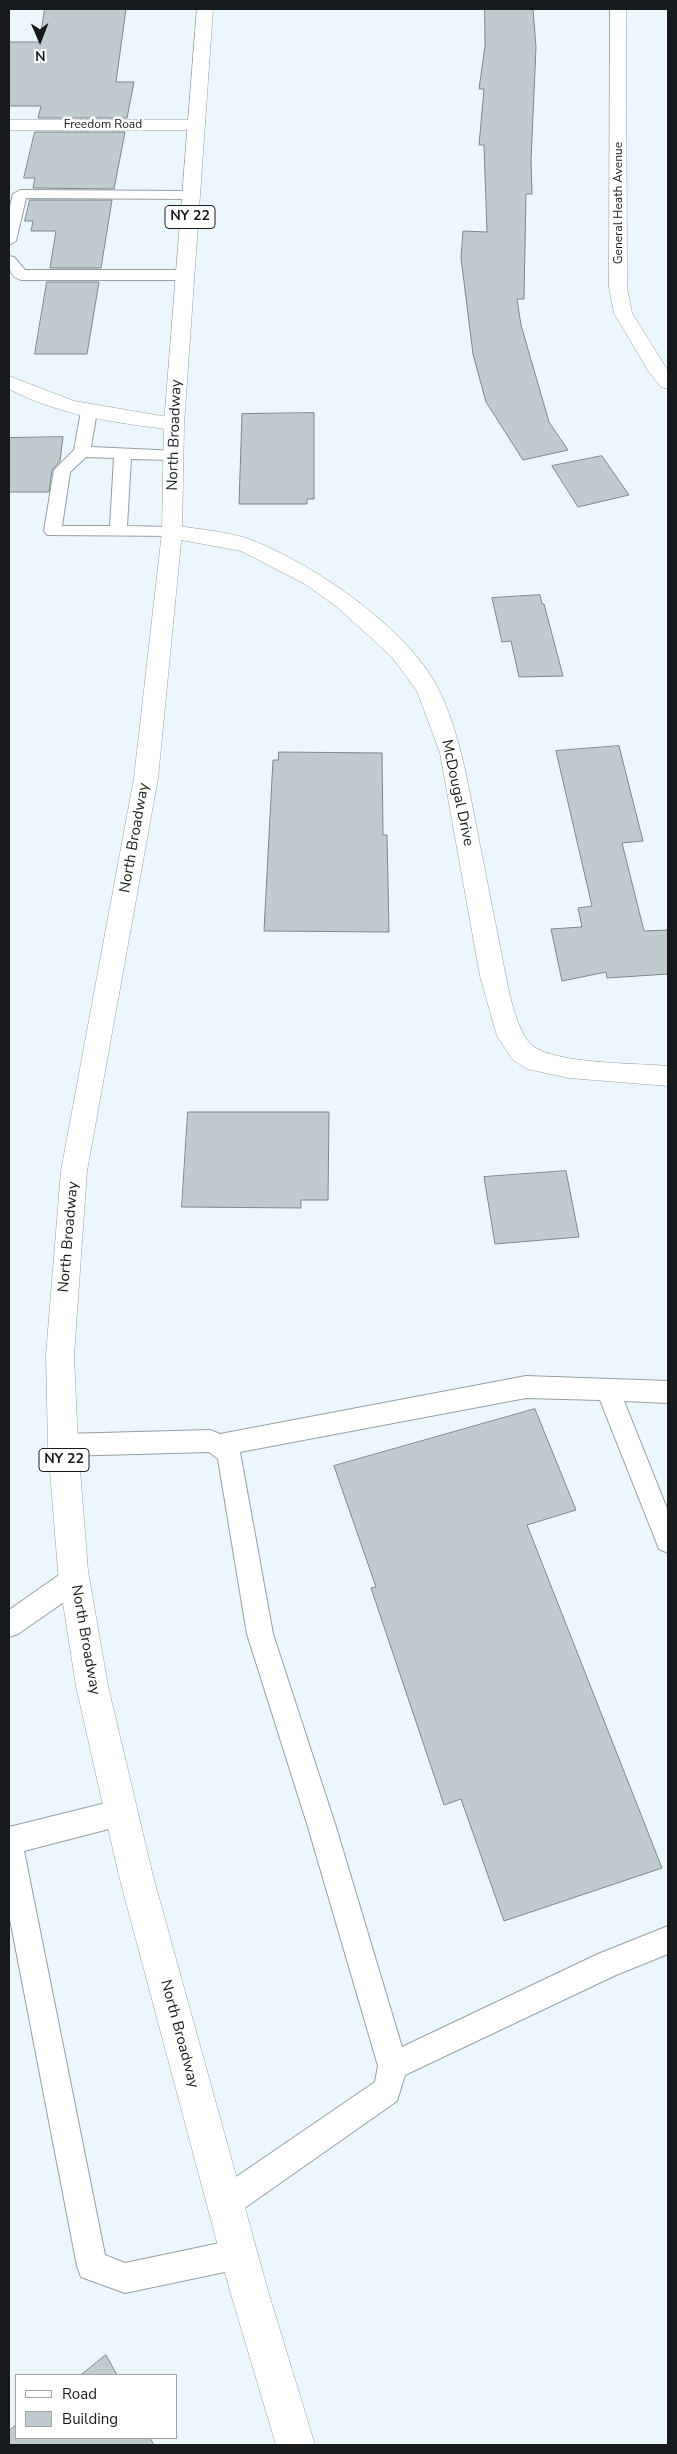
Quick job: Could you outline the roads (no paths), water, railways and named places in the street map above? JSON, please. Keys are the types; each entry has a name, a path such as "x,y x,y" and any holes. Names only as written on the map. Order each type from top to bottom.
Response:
{"main road":[{"name":"North Broadway","path":"205,9 174,424 172,532 146,778 74,1172 60,1355 62,1445 75,1579 92,1686 136,1876 239,2254 296,2445"},
{"name":"General Heath Avenue","path":"618,9 618,287 623,313 656,368 668,384"},
{"name":"Freedom Road","path":"9,125 196,125"},
{"path":"9,382 40,396 89,411 174,424"},
{"name":"McDougal Drive","path":"172,532 246,545 313,580 344,601 400,652 427,689 451,753 493,976 510,1036 521,1052 536,1062 569,1068 668,1076"}],"lane":[{"path":"9,241 20,194 191,195"},
{"path":"9,260 21,275 185,275"},
{"path":"89,411 82,452 62,470 53,531 172,532"},
{"path":"82,452 173,455"},
{"path":"118,531 123,453"},
{"path":"219,1445 526,1387 668,1392"},
{"path":"608,1390 668,1541"},
{"path":"62,1445 210,1441 219,1445 229,1454 260,1634 322,1827 394,2066 387,2091 225,2203"},
{"path":"9,1625 75,1579"},
{"path":"122,1813 9,1843 92,2266 125,2278 239,2254"},
{"path":"394,2066 608,1964 668,1940"}]}
